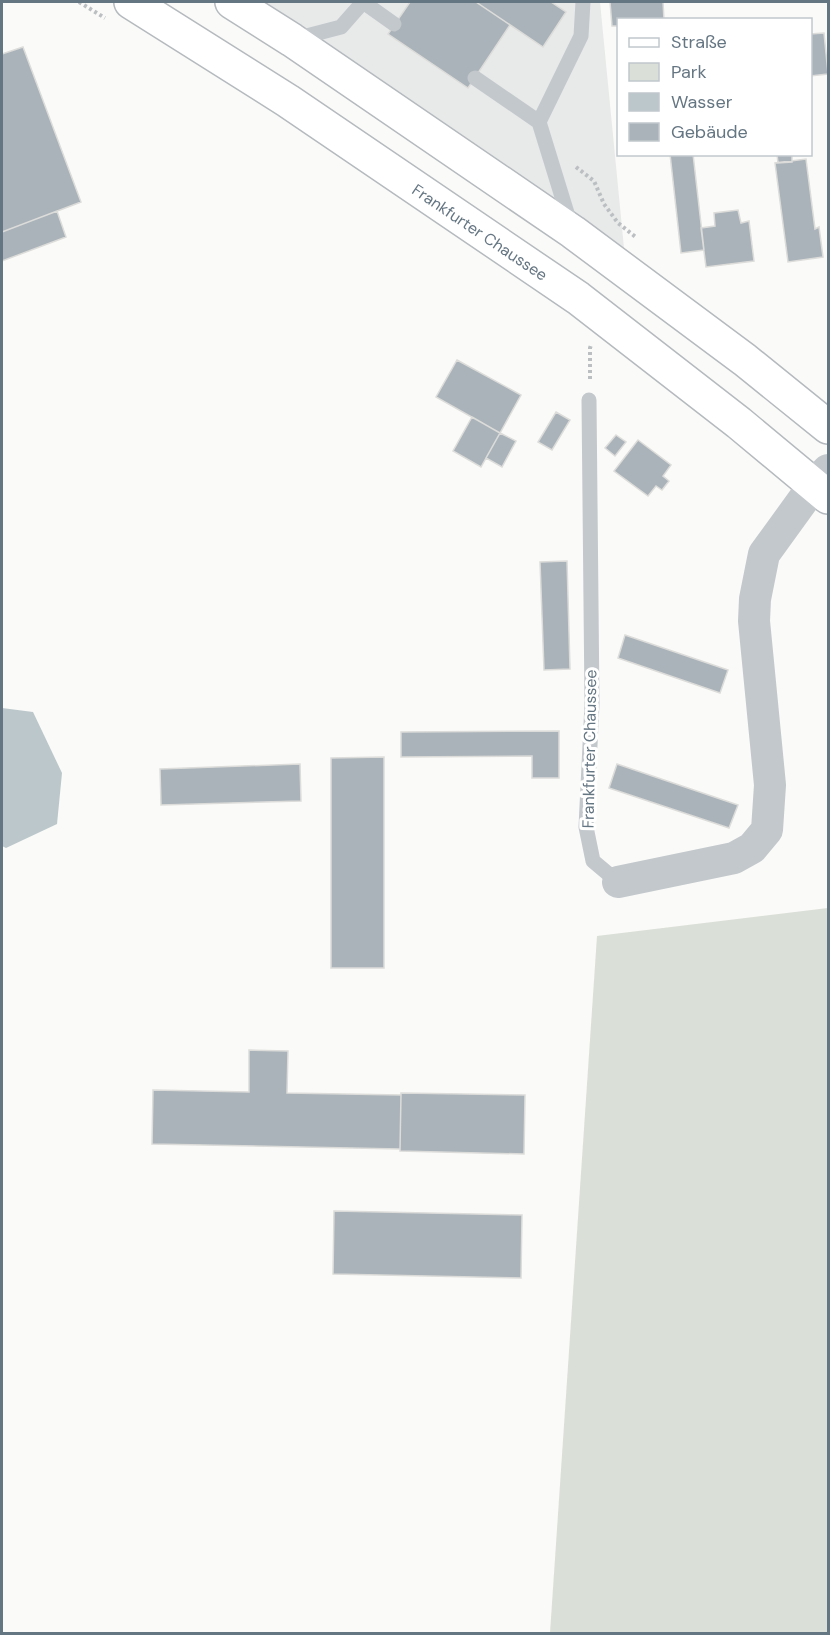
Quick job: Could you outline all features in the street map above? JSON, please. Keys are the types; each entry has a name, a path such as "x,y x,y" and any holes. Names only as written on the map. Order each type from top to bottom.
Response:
{"main road":[{"name":"Frankfurter Chaussee","path":"130,2 288,101 578,298 739,423 824,484"},
{"path":"232,2 292,40 573,232 745,360 828,427"}],"street":[{"name":"Frankfurter Chaussee","path":"618,882 734,858 753,848 767,830 770,785 754,621 755,599 764,554 824,484"}],"lane":[{"path":"292,40 341,27 362,2 394,24"},
{"path":"539,122 581,36 583,2"},
{"path":"475,78 539,122 573,232"},
{"name":"Frankfurter Chaussee","path":"589,400 591,704 586,827 593,861 618,882"}],"path":[{"path":"547,148 569,161 594,181 604,204 618,223 637,238"},
{"path":"589,400 590,348 593,340"}],"shaded area":[{"path":"250,2 600,2 624,248 336,57"}],"green space":[{"path":"828,908 828,1633 550,1633 597,936"}],"water":[{"path":"2,708 33,712 62,773 57,824 6,848 2,846"}],"building":[{"path":"410,2 476,2 510,25 468,88 388,34"},
{"path":"476,2 551,2 566,12 543,47"},
{"path":"610,2 663,2 664,18 617,18 617,26 612,26"},
{"path":"824,33 828,74 812,76 812,34"},
{"path":"23,47 81,202 2,232 2,54"},
{"path":"670,156 693,156 704,250 681,253"},
{"path":"777,156 792,156 792,162 778,163"},
{"path":"806,159 815,229 819,227 823,257 788,262 775,163"},
{"path":"738,210 741,223 749,221 754,261 706,267 701,228 715,226 714,213"},
{"path":"57,211 66,237 2,261 2,232"},
{"path":"457,360 521,395 500,433 436,397"},
{"path":"556,412 570,420 552,450 538,442"},
{"path":"472,417 500,433 481,467 453,451"},
{"path":"500,433 516,441 502,467 486,458"},
{"path":"616,435 626,442 615,456 605,448"},
{"path":"638,440 671,465 663,476 669,481 662,490 656,486 648,496 614,471"},
{"path":"567,561 570,669 544,670 540,562"},
{"path":"625,635 728,670 720,693 618,658"},
{"path":"559,731 559,778 532,778 532,756 401,757 401,732"},
{"path":"384,757 384,968 331,968 331,758"},
{"path":"300,764 301,801 161,805 160,769"},
{"path":"617,764 738,805 729,828 609,788"},
{"path":"249,1050 288,1051 287,1093 401,1095 400,1149 152,1144 153,1090 249,1092"},
{"path":"401,1093 525,1095 524,1154 400,1151"},
{"path":"334,1211 522,1215 521,1278 333,1274"}]}
